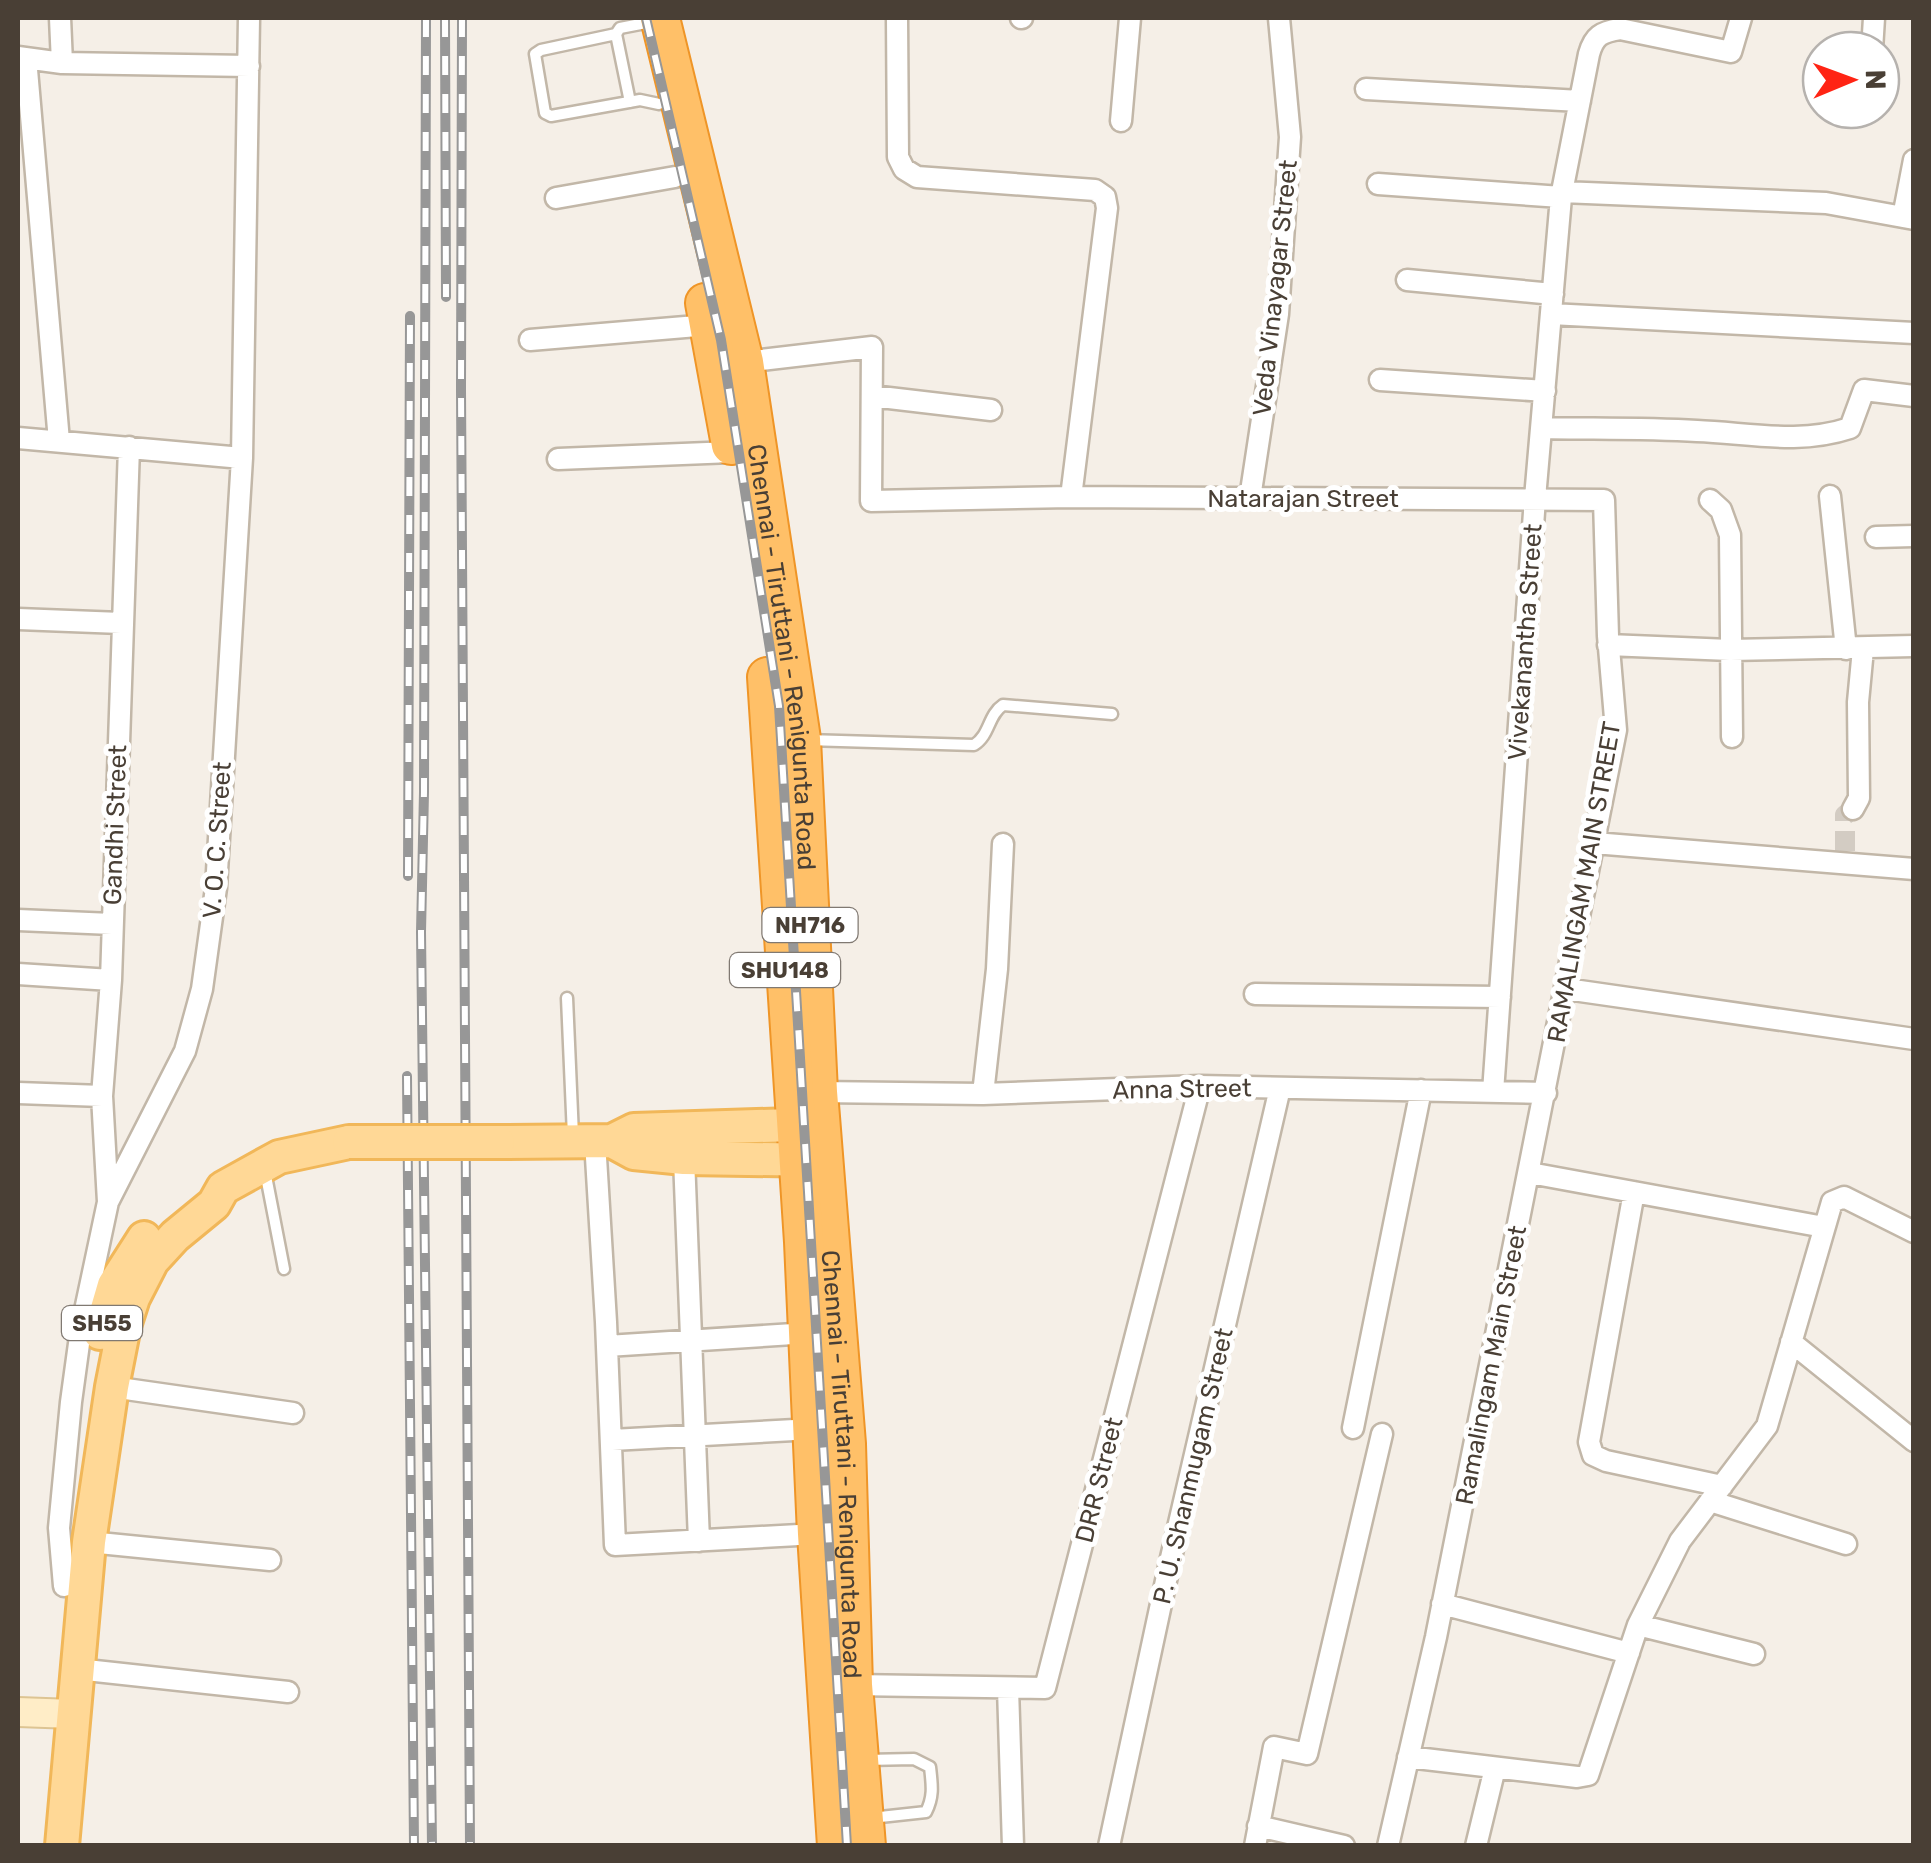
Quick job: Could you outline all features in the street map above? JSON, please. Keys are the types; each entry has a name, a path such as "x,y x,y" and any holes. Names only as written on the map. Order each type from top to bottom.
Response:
{"highway":[{"name":"Chennai - Tiruttani - Renigunta Road","path":"643,22 644,103 676,178 709,325 730,363 732,452 771,702 787,738"},
{"name":"Chennai - Tiruttani - Renigunta Road","path":"643,22 730,363 787,738 820,1356 859,1760 851,1833"},
{"name":"Chennai - Tiruttani - Renigunta Road","path":"820,1356 813,1429 817,1534 851,1833"}],"main road":[{"path":"18,1712 62,1714 77,1669 86,1525 124,1326 152,1261 174,1236 214,1204 223,1188 279,1157 348,1142 593,1141 634,1130 811,1132"},
{"path":"593,1141 634,1153 684,1158 811,1132"},
{"name":"SH55","path":"62,1846 64,1586 86,1525 102,1322 114,1285 134,1249 158,1221 204,1186 223,1188"},
{"name":"SH55","path":"42,1846 62,1714"}],"street":[{"path":"60,18 62,63"},
{"name":"V. O. C. Street","path":"108,1202 186,1051 202,989 216,888 242,458 249,18"},
{"path":"897,18 898,157 904,169 917,177 1094,190 1105,197 1107,208 1071,498"},
{"path":"1121,121 1130,18"},
{"name":"Veda Vinayagar Street","path":"1250,498 1278,314 1290,151 1279,18"},
{"name":"Vivekanantha Street","path":"1494,1092 1535,498 1562,194 1592,42 1602,32 1620,29 1731,52 1741,18"},
{"path":"60,441 22,57 62,63 249,66"},
{"path":"1366,89 1580,101"},
{"path":"1378,184 1826,203 1908,218 1914,160"},
{"path":"556,198 676,178"},
{"path":"1407,280 1552,304 1914,333"},
{"path":"530,340 709,325"},
{"path":"730,363 872,347 872,396 992,410"},
{"path":"1380,380 1545,391"},
{"path":"1542,428 1696,431 1797,438 1850,428 1864,390 1914,396"},
{"name":"Natarajan Street","path":"872,396 871,501 1535,498"},
{"path":"18,438 242,458"},
{"name":"Gandhi Street","path":"108,1202 102,1096 111,980 129,448"},
{"path":"558,459 732,452"},
{"path":"1830,496 1854,649 1859,798 1854,809"},
{"name":"RAMALINGAM MAIN STREET","path":"1535,498 1604,500 1608,646 1616,730 1546,1093"},
{"path":"1710,500 1721,510 1730,534 1732,738"},
{"path":"1876,537 1914,536"},
{"path":"18,619 121,623"},
{"path":"1608,646 1730,650 1914,646"},
{"path":"1594,843 1846,857 1914,869"},
{"path":"982,1094 996,969 1003,844"},
{"path":"18,920 112,924"},
{"path":"18,974 111,980"},
{"path":"1566,989 1914,1039"},
{"path":"1255,994 1500,998"},
{"name":"Anna Street","path":"811,1132 982,1094 1200,1086 1546,1093"},
{"name":"DRR Street","path":"853,1685 1046,1688 1200,1086"},
{"name":"P. U. Shanmugam Street","path":"1109,1846 1280,1088"},
{"path":"1353,1428 1421,1090"},
{"name":"Ramalingam Main Street","path":"1408,1757 1546,1093"},
{"path":"18,1094 102,1096"},
{"path":"593,1141 608,1346 615,1546 817,1534"},
{"path":"684,1158 699,1540"},
{"path":"1530,1173 1824,1227"},
{"path":"1634,1192 1589,1442 1593,1455 1716,1494 1846,1544"},
{"path":"1388,1846 1408,1757 1588,1775 1638,1626 1680,1541 1767,1426 1832,1202 1844,1197 1914,1232"},
{"path":"64,1586 59,1528 71,1402 81,1329 108,1202"},
{"path":"608,1346 691,1340 820,1356"},
{"path":"1790,1342 1914,1441"},
{"path":"112,1387 293,1412"},
{"path":"612,1440 813,1429"},
{"path":"1344,1846 1256,1836 1274,1748 1308,1754 1382,1434"},
{"path":"86,1525 270,1560"},
{"path":"1442,1604 1629,1653"},
{"path":"1638,1626 1754,1654"},
{"path":"77,1669 288,1692"},
{"path":"1008,1688 1013,1846"},
{"path":"1476,1846 1495,1768"}],"lane":[{"path":"643,22 535,54 550,116 644,103"},
{"path":"787,738 974,746 982,740 996,710 1003,705 1112,714"},
{"path":"567,998 593,1141"},
{"path":"264,1166 284,1269"},
{"path":"851,1833 926,1812 934,1798 930,1767 914,1759 859,1760"}],"tunnel":[{"path":"1845,851 1845,815 1853,809"}],"railway":[{"path":"426,18 421,932 432,1846"},
{"path":"445,18 446,297"},
{"path":"462,18 470,1846"},
{"path":"646,18 721,340 779,706 847,1846"},
{"path":"408,876 410,316"},
{"path":"407,1076 414,1846"}]}
